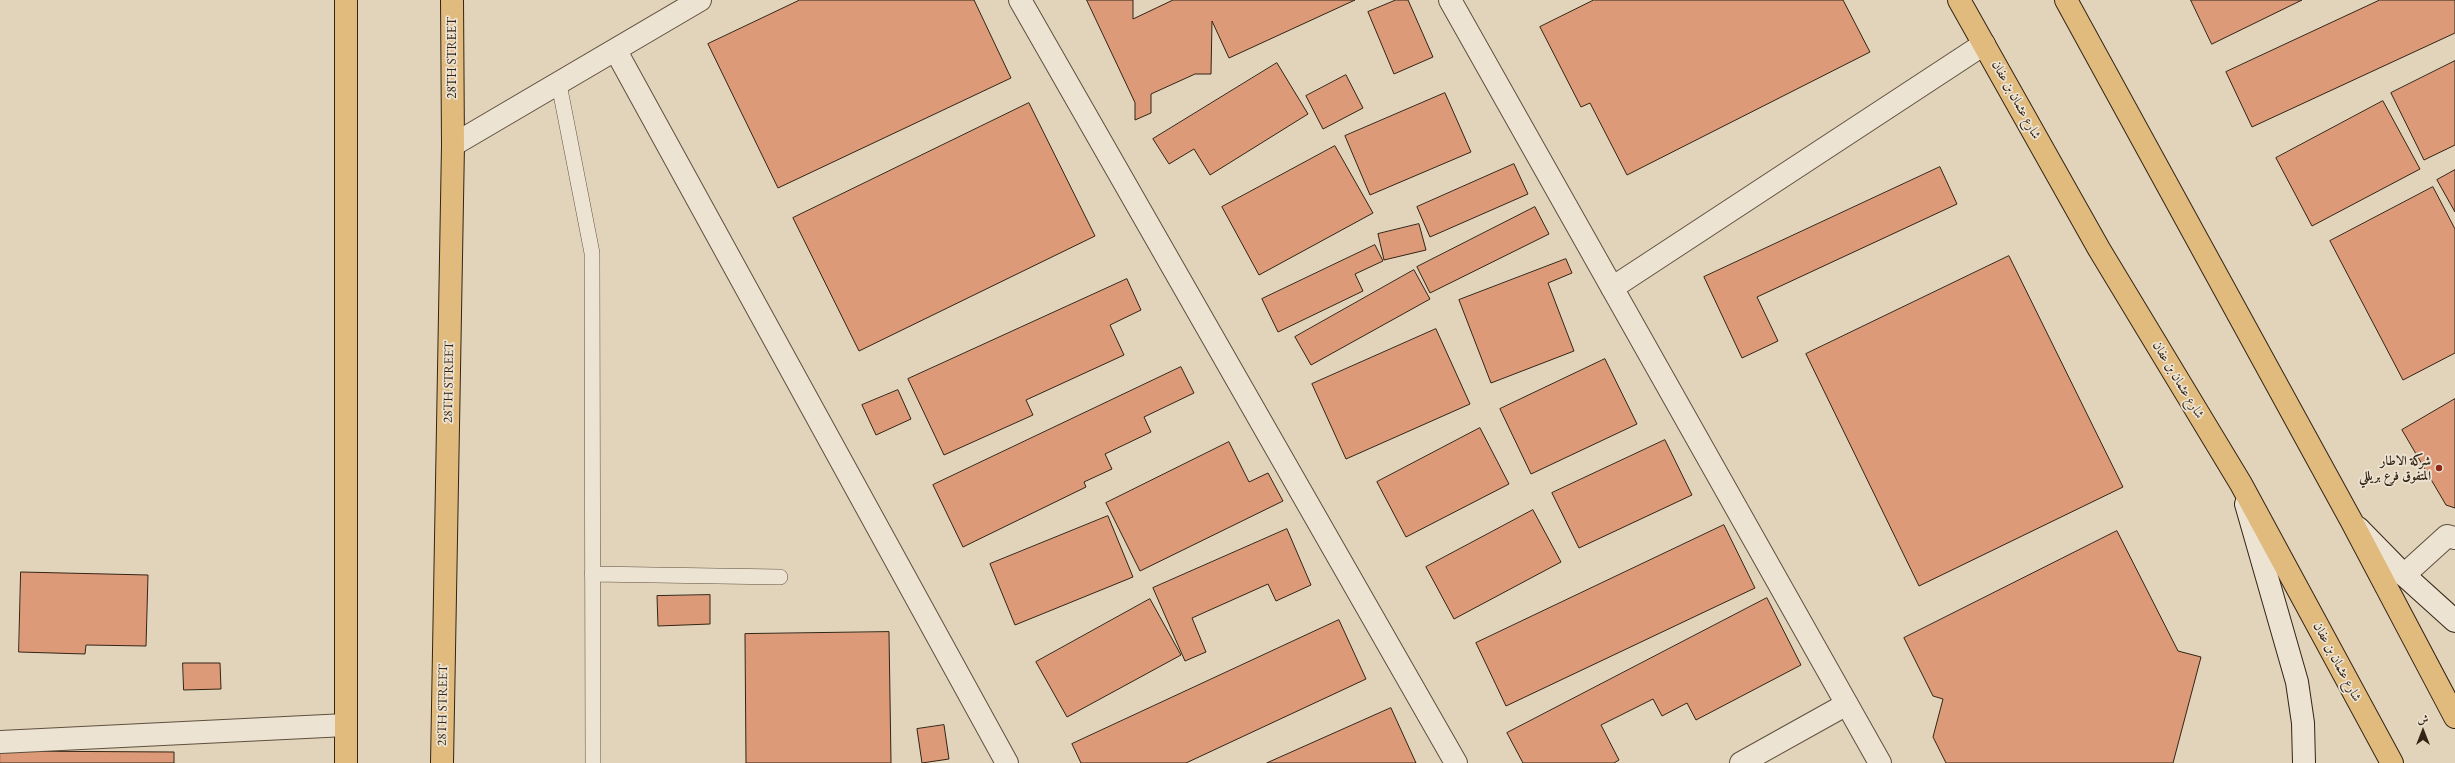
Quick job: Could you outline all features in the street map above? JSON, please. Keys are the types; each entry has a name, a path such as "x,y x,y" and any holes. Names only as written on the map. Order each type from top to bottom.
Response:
{"main road":[{"path":"346,0 346,763"},
{"name":"28TH STREET","path":"442,763 453,145 452,0"},
{"name":"شارع عثمان بن عفان","path":"1959,0 2099,249 2241,484 2392,763"},
{"path":"2066,0 2352,522 2455,717"}],"street":[{"path":"453,145 616,51 700,0"},
{"path":"1020,0 1456,763"},
{"path":"1450,0 1880,763"},
{"path":"1612,288 1984,44"},
{"path":"616,51 1007,763"},
{"path":"2241,484 2297,682 2303,723 2304,763"},
{"path":"2352,522 2404,575 2455,621"},
{"path":"2404,575 2447,536 2455,538"},
{"path":"1741,763 1847,704"},
{"path":"0,742 346,725"}],"lane":[{"path":"559,84 592,253 593,763"},
{"path":"592,574 780,577"}],"building":[{"path":"800,0 974,0 1011,78 778,188 708,44"},
{"path":"1087,0 1133,0 1133,19 1173,0 1355,0 1229,58 1212,21 1211,74 1195,74 1151,94 1151,113 1135,120 1135,103"},
{"path":"1396,0 1408,0 1433,57 1394,74 1368,12"},
{"path":"1594,0 1843,0 1870,52 1627,175 1590,103 1581,107 1540,27"},
{"path":"2191,0 2302,0 2212,44"},
{"path":"2380,0 2455,0 2455,33 2252,127 2226,72"},
{"path":"2455,61 2455,145 2424,160 2391,93"},
{"path":"1277,63 1308,114 1210,175 1194,149 1169,164 1153,139"},
{"path":"1346,75 1363,108 1323,129 1306,96"},
{"path":"1445,93 1471,152 1370,195 1345,136"},
{"path":"2383,101 2420,169 2312,226 2276,158"},
{"path":"1029,103 1095,236 859,351 793,218"},
{"path":"1335,146 1373,213 1259,275 1222,207"},
{"path":"1514,164 1528,194 1430,237 1417,207"},
{"path":"1940,167 1957,204 1757,297 1778,341 1742,358 1704,277"},
{"path":"2455,170 2455,212 2437,180"},
{"path":"2433,187 2455,229 2455,353 2403,380 2330,241"},
{"path":"1535,207 1549,234 1430,293 1417,267"},
{"path":"1419,224 1426,250 1384,260 1378,234"},
{"path":"1375,245 1383,261 1355,274 1363,291 1278,332 1262,299"},
{"path":"2009,256 2123,487 1919,586 1806,354"},
{"path":"1566,259 1572,273 1548,283 1574,351 1491,383 1459,300"},
{"path":"1414,270 1430,299 1311,365 1295,337"},
{"path":"1127,279 1141,310 1110,325 1124,355 1026,400 1033,415 944,455 908,379"},
{"path":"1436,329 1470,404 1346,459 1312,384"},
{"path":"1605,359 1637,424 1531,474 1500,409"},
{"path":"1181,367 1194,393 1144,417 1151,432 1105,454 1112,469 1084,482 1086,487 963,547 933,485"},
{"path":"898,390 911,419 876,435 862,405"},
{"name":"شركة الاطار المتفوق فرع بريللي","path":"2455,399 2455,508 2446,505 2402,430"},
{"path":"1480,428 1509,484 1406,537 1377,482"},
{"path":"1665,440 1692,495 1579,548 1552,493"},
{"path":"1229,442 1249,482 1268,473 1283,501 1140,571 1106,503"},
{"path":"1533,510 1561,562 1454,619 1426,567"},
{"path":"1108,516 1133,577 1015,625 990,564"},
{"path":"1724,525 1755,588 1506,706 1476,643"},
{"path":"1287,529 1311,585 1276,601 1268,584 1192,618 1206,652 1185,661 1153,588"},
{"path":"2117,531 2178,651 2201,657 2173,763 1946,763 1933,737 1943,699 1933,696 1904,638"},
{"path":"21,572 148,575 146,646 86,645 85,654 19,652"},
{"path":"710,595 710,624 658,626 657,596"},
{"path":"1767,598 1801,665 1696,720 1687,703 1662,716 1653,699 1601,725 1619,760 1614,763 1523,763 1507,733"},
{"path":"1150,599 1181,655 1067,717 1036,662"},
{"path":"1339,620 1366,679 1186,763 1081,763 1072,744"},
{"path":"889,632 891,763 746,763 745,634"},
{"path":"183,663 220,663 221,689 184,690"},
{"path":"1391,708 1416,763 1267,763"},
{"path":"944,725 949,759 922,763 917,729"},
{"path":"0,751 174,752 174,763 0,763"}],"place":[{"name":"شركة الاطار المتفوق فرع بريللي","path":"2439,468"}]}
